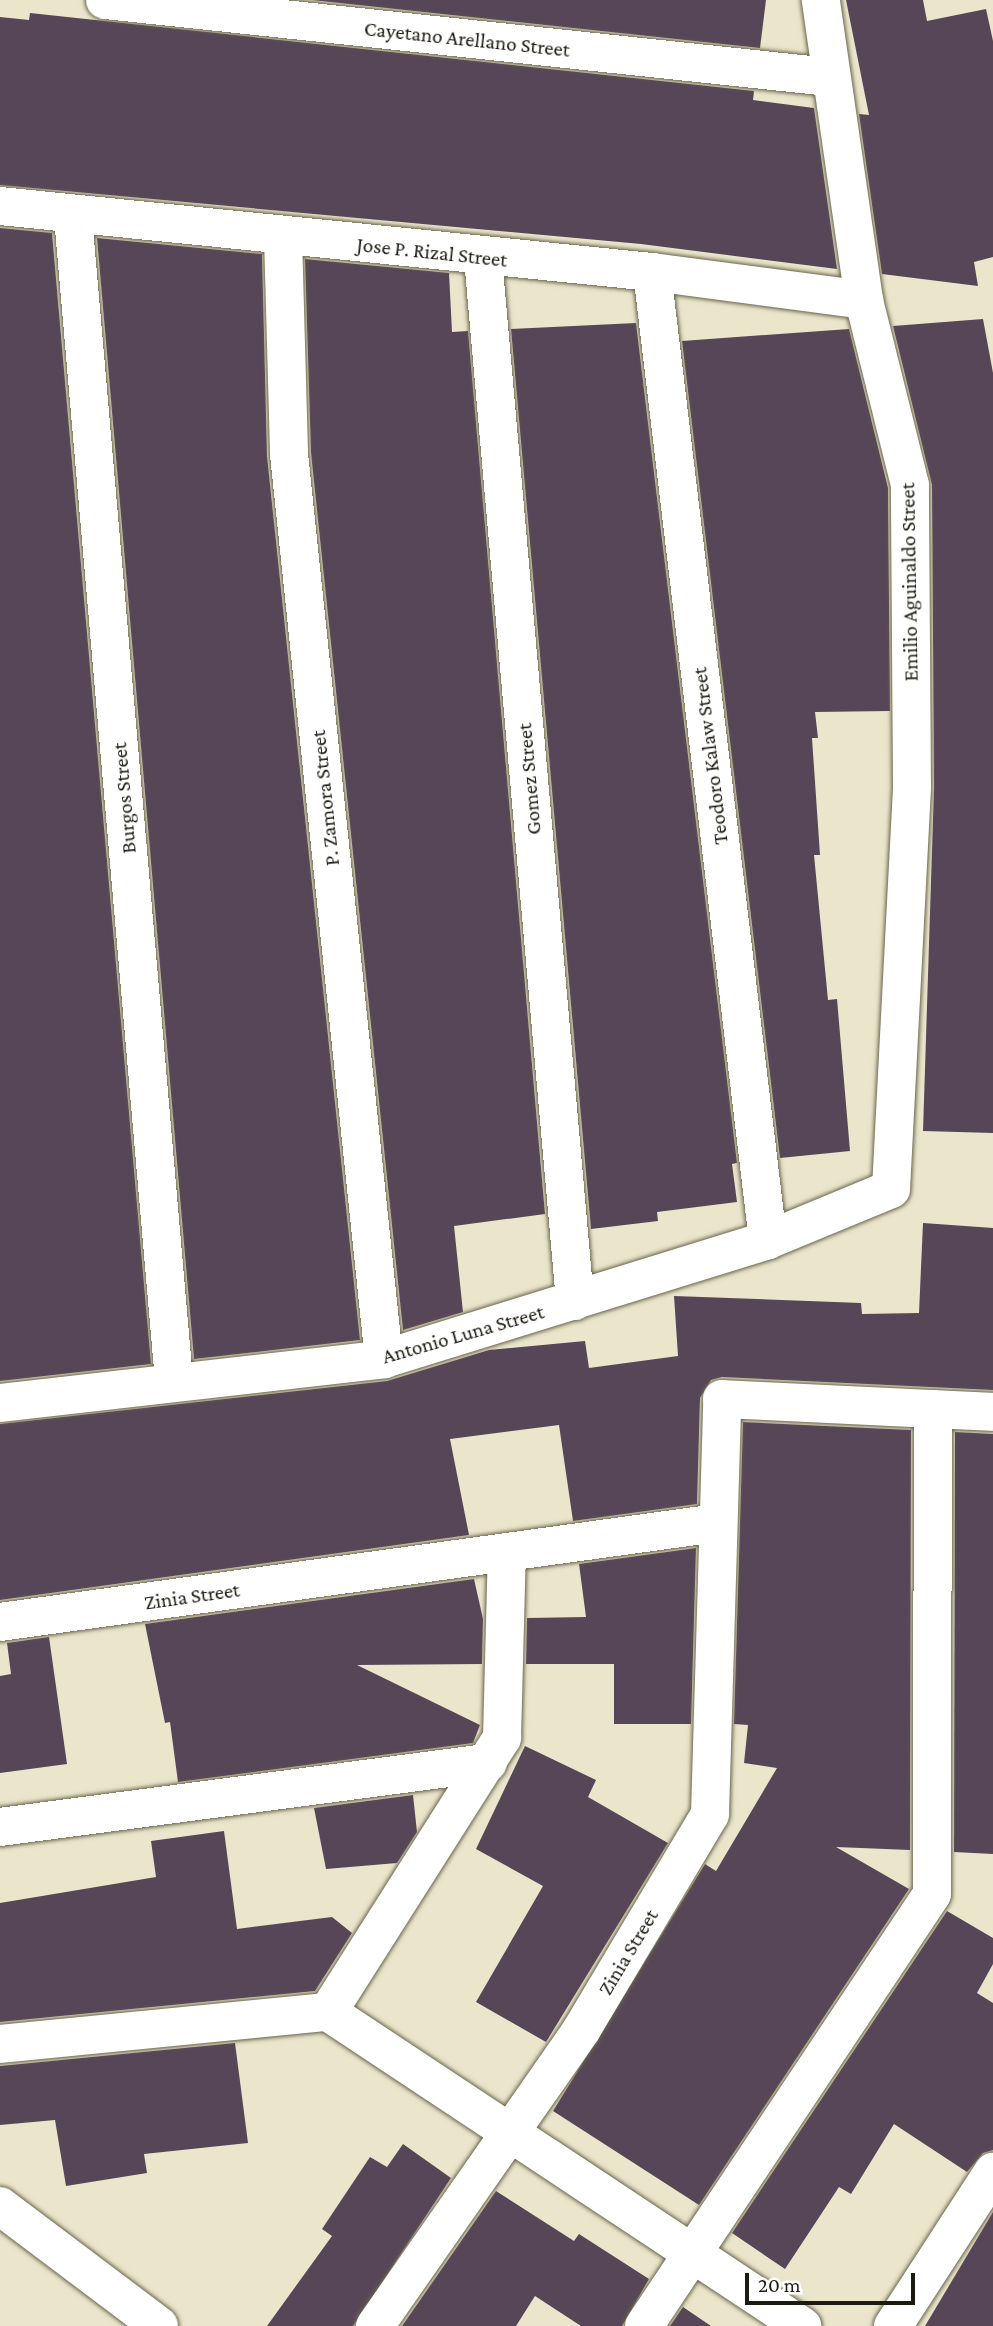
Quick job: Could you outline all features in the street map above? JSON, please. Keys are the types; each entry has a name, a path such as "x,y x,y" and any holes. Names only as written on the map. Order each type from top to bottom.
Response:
{"street":[{"name":"Cayetano Arellano Street","path":"105,0 829,77"},
{"name":"Emilio Aguinaldo Street","path":"821,0 829,77 864,300 910,485 912,788 895,1172"},
{"name":"Jose P. Rizal Street","path":"0,206 74,217 652,272 864,300"},
{"name":"Burgos Street","path":"74,217 174,1380"},
{"name":"P. Zamora Street","path":"283,237 289,454 384,1359"},
{"name":"Gomez Street","path":"483,258 575,1301"},
{"name":"Teodoro Kalaw Street","path":"652,272 768,1240"},
{"name":"Antonio Luna Street","path":"0,1403 174,1380 384,1359 768,1240 876,1199 891,1189 895,1172"},
{"name":"Zinia Street","path":"376,2326 582,2029 710,1814 722,1399 933,1409"},
{"path":"644,2326 932,1894 933,1409 993,1412"},
{"name":"Zinia Street","path":"0,1622 717,1523"},
{"path":"328,2011 502,1738 507,1552"},
{"path":"0,1827 488,1763"},
{"path":"0,2045 328,2011 802,2326"},
{"path":"893,2326 993,2172"},
{"path":"0,2206 159,2326"}],"building":[{"path":"312,0 766,0 760,48"},
{"path":"846,0 923,0 927,21 986,9 993,41 993,257 974,262 978,286 882,274 859,114 869,115"},
{"path":"30,13 754,91 753,100 814,108 837,269 641,244 0,185 0,17 29,20"},
{"path":"0,228 52,233 151,1364 0,1381"},
{"path":"97,238 262,254 267,456 360,1340 194,1359"},
{"path":"305,259 449,273 452,332 468,331 545,1214 454,1226 463,1312 403,1330 311,453"},
{"path":"983,319 993,373 993,1133 923,1131 934,788 932,485 893,326"},
{"path":"636,323 737,1163 732,1164 737,1202 657,1212 658,1221 591,1229 511,329"},
{"path":"849,329 888,488 890,711 815,712 818,738 812,738 820,855 814,855 828,1000 837,999 850,1151 780,1158 682,341"},
{"path":"923,1223 993,1228 993,1390 722,1377 711,1380 700,1398 697,1504 573,1521 559,1425 450,1439 469,1535 0,1600 0,1424 387,1381 489,1350 585,1341 589,1368 678,1356 674,1296 861,1303 862,1314 919,1313"},
{"path":"743,1422 911,1430 910,1850 836,1847 909,1889 699,2205 553,2111 705,1864 716,1871 777,1768 744,1763 748,1725 734,1724"},
{"path":"955,1432 993,1434 993,1854 954,1852"},
{"path":"696,1548 691,1724 614,1724 614,1664 526,1664 527,1618 586,1617 579,1564"},
{"path":"474,1579 483,1619 482,1664 357,1665 480,1725 473,1743 178,1782 170,1722 165,1723 145,1624"},
{"path":"49,1637 67,1764 0,1773 0,1676 11,1674 7,1643"},
{"path":"525,1746 596,1780 588,1797 668,1843 546,2042 476,2002 543,1886 476,1849"},
{"path":"413,1795 417,1832 397,1863 326,1869 314,1808"},
{"path":"224,1831 237,1929 332,1917 352,1933 315,1991 0,2022 0,1903 156,1877 151,1841"},
{"path":"947,1911 993,1938 993,1964 977,1993 993,2003 993,2150 983,2153 967,2172 894,2124 851,2194 839,2187 785,2269 732,2233"},
{"path":"235,2043 248,2143 144,2154 147,2173 66,2186 55,2120 0,2125 0,2066"},
{"path":"403,2144 451,2178 353,2326 267,2326 332,2236 322,2229 370,2157 387,2167"},
{"path":"496,2191 574,2241 579,2234 649,2279 622,2326 581,2326 535,2296 516,2326 402,2326"},
{"path":"993,2212 993,2326 925,2326"},
{"path":"683,2307 711,2326 670,2326"}]}
